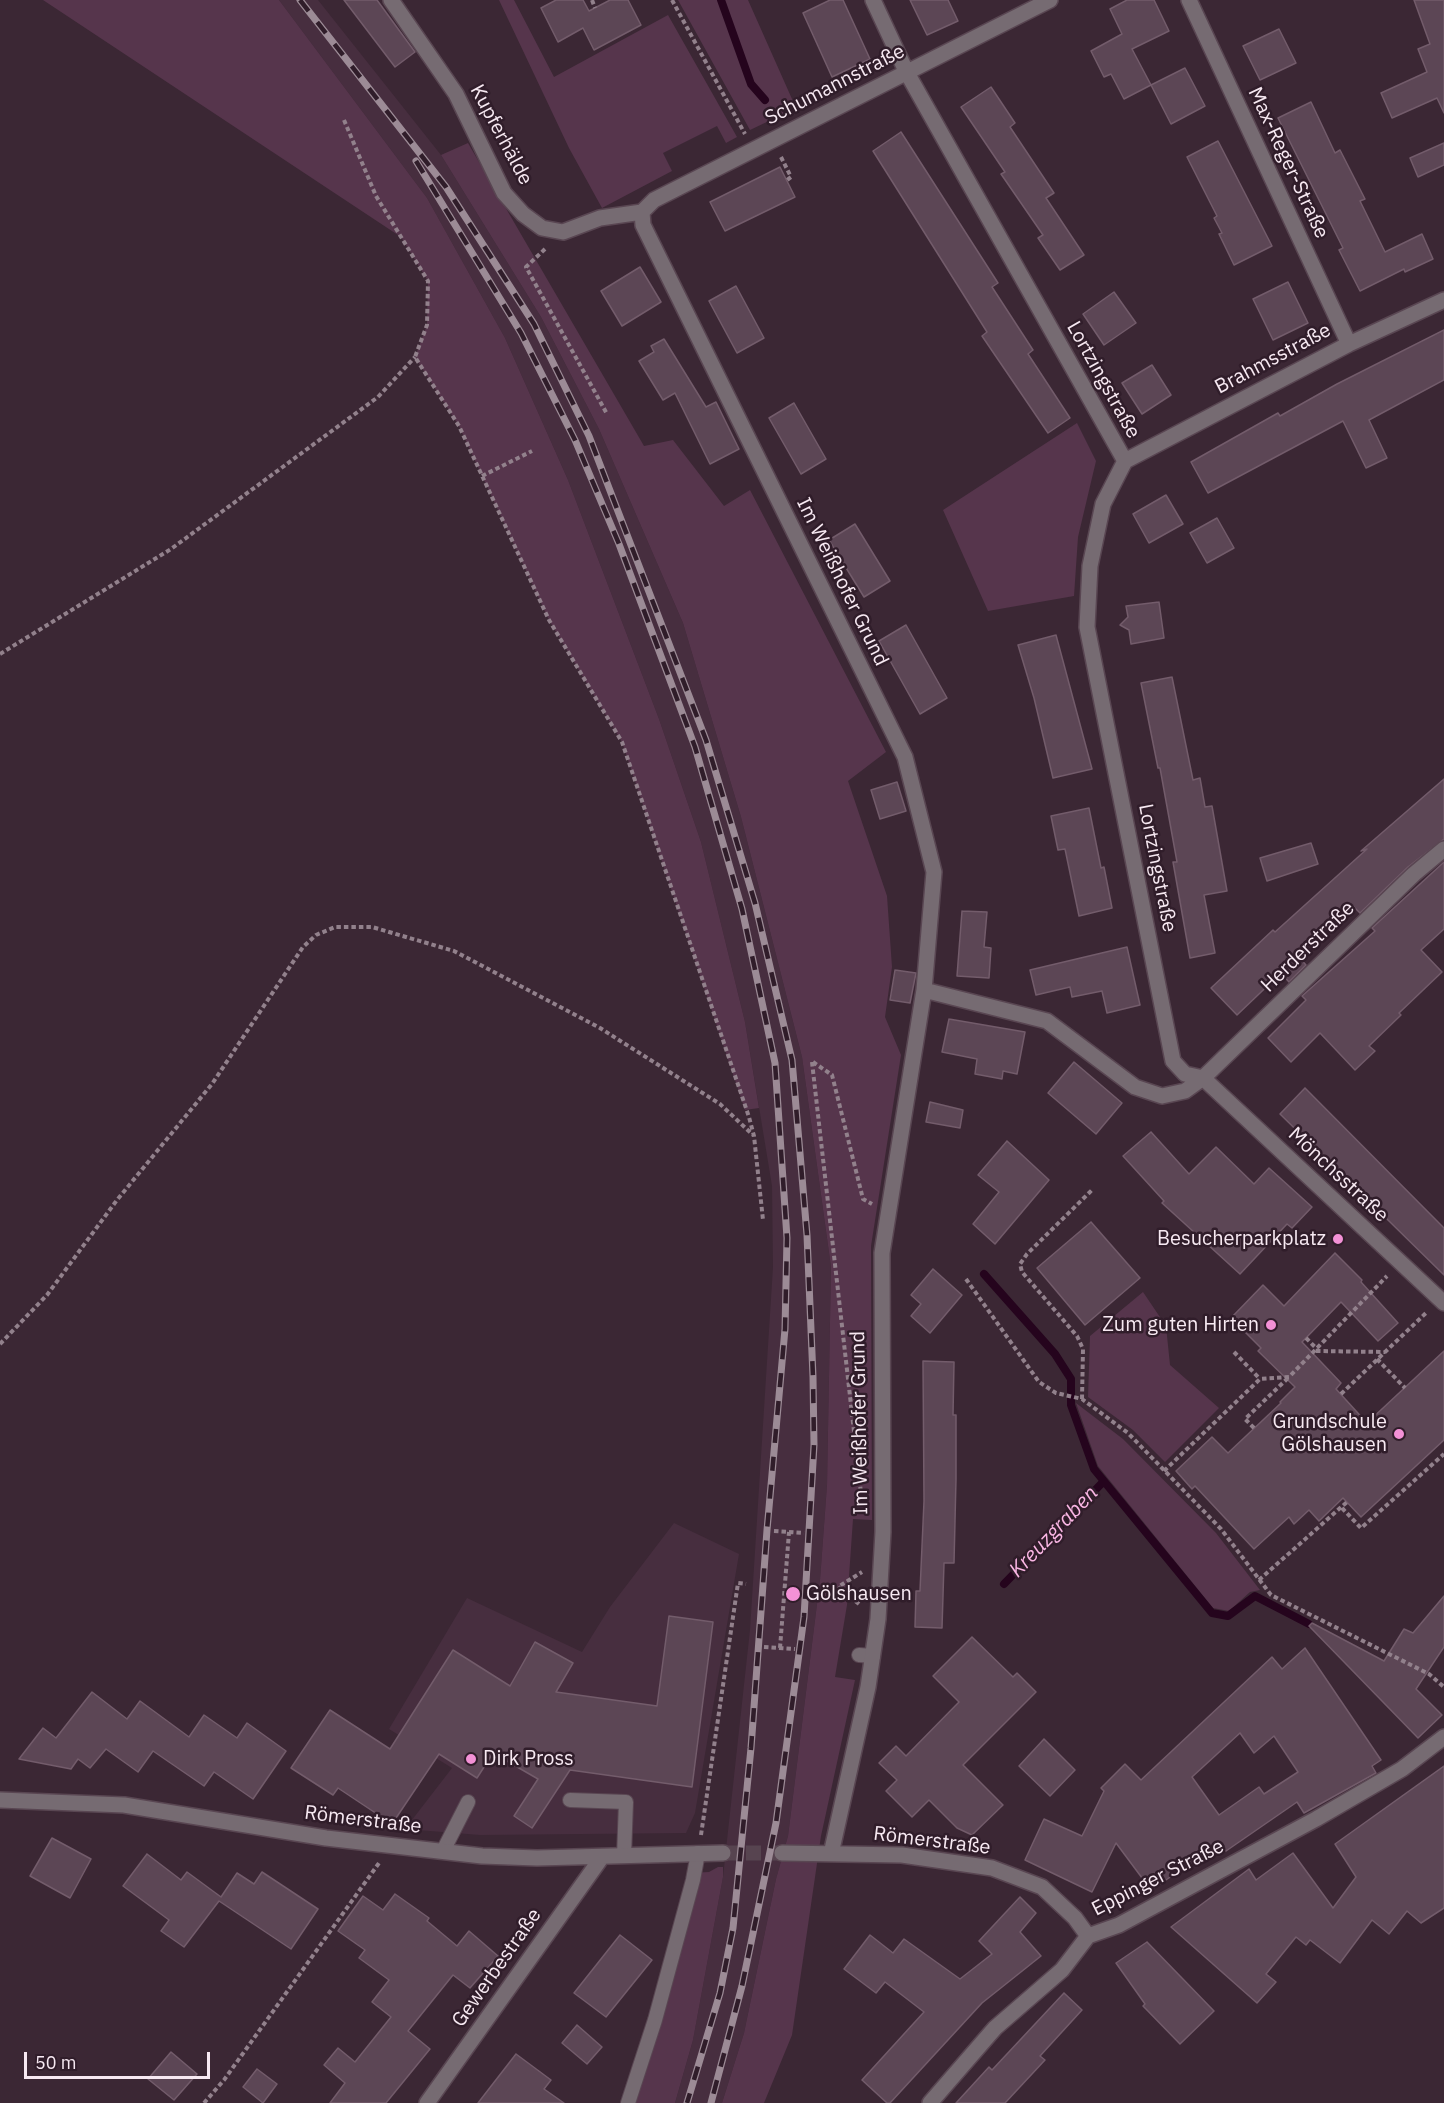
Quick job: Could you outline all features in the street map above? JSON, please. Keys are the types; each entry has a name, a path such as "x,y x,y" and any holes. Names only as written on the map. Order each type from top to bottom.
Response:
{"street":[{"name":"Kupferhälde","path":"391,0 456,93 504,193 523,214 542,228 562,232"},
{"name":"Lortzingstraße","path":"873,0 906,71 1125,461 1103,504 1090,566 1087,627 1173,1061 1185,1074 1203,1078"},
{"name":"Schumannstraße","path":"642,212 654,200 775,146 798,127 1050,0"},
{"name":"Max-Reger-Straße","path":"1189,0 1349,344"},
{"path":"562,232 600,218 642,212"},
{"name":"Im Weißhofer Grund","path":"642,212 643,225 905,757 934,872 924,990 882,1253 880,1294 882,1532 879,1619 866,1655 831,1854"},
{"name":"Brahmsstraße","path":"1125,461 1349,344 1444,300"},
{"name":"Herderstraße","path":"1203,1078 1414,874 1444,849"},
{"path":"924,990 1047,1021 1135,1087 1162,1096 1185,1091 1203,1078"},
{"name":"Mönchsstraße","path":"1203,1078 1401,1262 1437,1306"},
{"name":"Eppinger Straße","path":"930,2103 995,2028 1062,1970 1088,1936 1119,1925 1316,1819 1402,1769 1444,1737"},
{"name":"Römerstraße","path":"0,1800 124,1805 326,1838 443,1851 537,1858 723,1853"},
{"name":"Römerstraße","path":"782,1853 902,1855 992,1868 1042,1887 1075,1918 1088,1936"},
{"name":"Gewerbestraße","path":"427,2103 602,1857"}],"lane":[{"path":"570,1800 626,1802 624,1856"},
{"path":"443,1851 468,1802"},
{"path":"628,2103 655,2020 693,1880 698,1853"}],"path":[{"path":"672,0 746,137"},
{"path":"593,1 595,8"},
{"path":"0,654 171,549 378,397 415,357 427,325 428,281 375,196 344,120"},
{"path":"775,146 791,177 787,180"},
{"path":"562,232 526,267 607,414"},
{"path":"415,357 459,426 549,620 622,742 754,1136 763,1220"},
{"path":"482,476 532,450"},
{"path":"0,1344 46,1295 117,1200 212,1084 303,947 316,935 335,927 372,927 454,951 600,1028 720,1104 754,1136"},
{"path":"862,1505 813,1062 832,1075 863,1199 887,1213"},
{"path":"1080,1398 1083,1349 1077,1336 1022,1272 1020,1264 1026,1254 1092,1190"},
{"path":"1254,1428 1245,1419 1401,1262"},
{"path":"966,1279 1039,1382 1056,1393 1080,1398 1128,1433 1221,1529 1271,1595 1429,1674 1444,1687"},
{"path":"1341,1394 1437,1306"},
{"path":"1306,1338 1316,1350 1385,1352"},
{"path":"1234,1352 1260,1379"},
{"path":"1377,1359 1405,1388"},
{"path":"1164,1471 1260,1379 1289,1377"},
{"path":"1342,1508 1361,1528 1444,1454"},
{"path":"1259,1580 1347,1502"},
{"path":"774,1531 804,1533"},
{"path":"780,1648 789,1532"},
{"path":"701,1830 738,1583 746,1584"},
{"path":"764,1647 795,1648"},
{"path":"204,2103 224,2080 392,1846"}],"shaded area":[{"path":"43,0 279,0 427,198 505,338 568,480 659,719 701,842 745,1022 759,1108 745,1110 622,742 549,620 459,426 415,357 427,325 428,281 401,237"},
{"path":"279,0 318,0 441,155 541,317 599,429 683,623 741,817 802,1057 831,1267 827,1485 820,1580 788,1836 776,1879 744,2033 722,2103 675,2103 693,2040 723,1877 750,1630 773,1267 772,1186 745,1022 701,842 659,719 568,480 505,338 427,198"},
{"path":"499,0 514,0 554,77 668,15 737,137 726,143 717,126 663,153 672,171 602,208 569,148"},
{"path":"678,0 748,0 796,108 750,130"},
{"path":"468,143 644,446 673,440 724,506 750,490 886,752 848,781 887,896 892,967 885,1017 901,1055 871,1246 872,1520 853,1519 847,1605 835,1677 855,1680 821,1836 792,2035 764,2103 722,2103 744,2033 776,1879 788,1836 820,1580 827,1485 831,1267 802,1057 741,817 683,623 599,429 541,317 441,155"},
{"path":"1077,423 1096,461 1078,537 1074,596 988,611 943,510"},
{"path":"1143,1292 1166,1326 1170,1365 1219,1408 1165,1462 1133,1430 1088,1397 1090,1336"},
{"path":"1076,1403 1123,1439 1216,1533 1260,1590 1250,1592 1229,1611 1213,1608 1098,1466"},
{"path":"674,1523 739,1554 695,1813 686,1833 480,1835 405,1829 452,1768 389,1729 467,1598 582,1652 610,1607"},
{"path":"723,1867 723,1877 693,2040 675,2103 624,2103 691,1873 709,1872"}],"building":[{"path":"344,0 377,0 415,52 395,67"},
{"path":"556,0 583,0 589,11 610,0 628,0 641,25 594,50 583,28 558,42 541,8"},
{"path":"830,0 843,0 870,59 832,77 803,13"},
{"path":"910,0 948,0 958,21 927,35"},
{"path":"1127,0 1154,0 1169,31 1132,49 1151,85 1124,99 1111,74 1104,77 1091,51 1122,34 1110,9"},
{"path":"1414,0 1444,0 1444,113 1437,98 1392,118 1381,93 1427,72 1418,49 1430,44"},
{"path":"1279,29 1296,63 1260,80 1243,46"},
{"path":"1185,68 1205,106 1171,124 1151,85"},
{"path":"991,87 1015,123 1010,127 1054,193 1046,198 1084,255 1060,270 1038,238 1043,235 1001,174 1005,172 961,107"},
{"path":"1311,102 1335,153 1340,150 1365,199 1360,201 1385,252 1422,234 1433,259 1405,272 1404,269 1360,291 1339,250 1343,248 1278,118"},
{"path":"901,132 998,283 992,287 1033,350 1028,354 1070,418 1048,433 982,336 987,332 873,151"},
{"path":"1218,141 1272,246 1234,265 1219,234 1222,233 1214,218 1217,216 1187,157"},
{"path":"1444,143 1444,165 1418,177 1410,158"},
{"path":"780,167 795,197 725,231 710,202"},
{"path":"640,267 661,302 622,326 601,291"},
{"path":"1288,282 1308,323 1273,340 1253,299"},
{"path":"736,286 764,338 737,353 709,301"},
{"path":"1114,292 1136,323 1104,345 1083,314"},
{"path":"1444,330 1444,380 1369,420 1387,458 1366,468 1343,421 1208,493 1191,462 1278,413 1280,416 1337,384"},
{"path":"664,339 706,407 716,402 739,449 710,464 675,393 663,400 639,361 654,352 651,346"},
{"path":"1152,365 1171,395 1142,414 1122,383"},
{"path":"794,403 826,459 801,474 769,418"},
{"path":"1166,495 1183,524 1149,543 1133,514"},
{"path":"1217,518 1234,548 1207,563 1190,533"},
{"path":"855,524 890,581 864,597 829,540"},
{"path":"1159,602 1164,638 1131,644 1129,630 1120,625 1128,617 1126,606"},
{"path":"906,625 947,698 920,714 879,641"},
{"path":"1056,635 1092,769 1053,778 1034,698 1018,645"},
{"path":"1172,677 1193,780 1200,778 1205,807 1212,806 1227,891 1204,895 1215,953 1190,958 1173,862 1177,862 1160,768 1158,768 1141,683"},
{"path":"1444,779 1444,839 1408,867 1360,913 1350,903 1295,953 1306,965 1289,982 1281,973 1237,1015 1211,988 1273,930 1275,932 1367,849 1361,851"},
{"path":"897,782 906,811 880,819 871,790"},
{"path":"1089,808 1112,908 1079,916 1065,849 1058,850 1051,816"},
{"path":"1311,843 1318,864 1267,881 1260,858"},
{"path":"1444,862 1444,929 1421,950 1442,972 1399,1013 1401,1015 1369,1046 1375,1051 1355,1070 1320,1033 1291,1062 1268,1038 1306,1000 1302,996 1375,931 1372,928"},
{"path":"962,911 987,912 984,947 991,948 989,978 957,976"},
{"path":"1127,947 1140,1005 1107,1013 1102,991 1072,997 1070,987 1036,995 1030,970"},
{"path":"895,970 916,973 910,1003 890,1000"},
{"path":"949,1019 1025,1032 1017,1074 1003,1071 1002,1079 975,1074 977,1059 942,1052"},
{"path":"1074,1062 1122,1103 1096,1134 1048,1093"},
{"path":"1305,1088 1444,1228 1444,1275 1280,1114"},
{"path":"930,1102 963,1110 960,1128 926,1122"},
{"path":"1151,1132 1189,1174 1216,1147 1254,1184 1269,1168 1312,1207 1292,1228 1287,1224 1240,1274 1162,1203 1164,1201 1123,1156"},
{"path":"1007,1141 1049,1180 995,1244 973,1224 999,1192 978,1175"},
{"path":"1091,1222 1140,1278 1085,1325 1037,1268"},
{"path":"1335,1253 1362,1280 1361,1282 1398,1323 1378,1341 1341,1302 1302,1342 1341,1383 1336,1389 1367,1423 1444,1351 1444,1440 1361,1517 1343,1498 1319,1521 1309,1510 1294,1524 1289,1517 1254,1549 1195,1486 1192,1489 1176,1471 1212,1437 1228,1453 1295,1387 1258,1351 1261,1348 1231,1318 1263,1285 1284,1306"},
{"path":"933,1269 962,1295 930,1333 911,1316 921,1304 911,1295"},
{"path":"923,1361 954,1362 953,1415 956,1415 956,1479 954,1563 944,1563 942,1628 915,1627 916,1591 920,1591 924,1501"},
{"path":"1444,1596 1444,1647 1416,1689 1442,1715 1418,1738 1309,1626 1312,1623 1384,1661 1404,1629 1413,1633"},
{"path":"669,1616 713,1622 692,1787 570,1770 532,1828 514,1816 538,1779 493,1753 477,1778 439,1754 392,1824 338,1788 333,1795 291,1768 330,1710 390,1749 453,1650 510,1686 535,1642 573,1663 556,1692 657,1706"},
{"path":"972,1637 1013,1677 1017,1673 1036,1692 963,1765 1003,1805 972,1835 957,1828 929,1800 912,1817 886,1791 897,1780 879,1763 896,1746 906,1756 959,1702 933,1676"},
{"path":"1305,1648 1381,1760 1372,1766 1376,1773 1304,1813 1297,1802 1226,1851 1221,1843 1151,1890 1116,1843 1092,1892 1025,1860 1044,1819 1082,1836 1104,1791 1101,1788 1125,1764 1141,1780 1272,1657 1282,1669","holes":["1240,1733 1254,1753 1274,1736 1298,1772 1264,1794 1259,1787 1219,1815 1192,1777"]},
{"path":"92,1692 127,1719 140,1701 189,1737 204,1715 237,1738 247,1723 286,1751 253,1799 214,1772 204,1786 153,1751 138,1772 106,1749 90,1768 78,1759 71,1769 19,1759 43,1728 56,1738"},
{"path":"1044,1739 1075,1770 1050,1796 1019,1766"},
{"path":"1444,1766 1444,1908 1421,1923 1407,1911 1389,1934 1372,1920 1340,1963 1310,1940 1306,1945 1296,1937 1266,1974 1276,1982 1257,2003 1171,1927 1249,1869 1256,1880 1293,1853 1333,1908 1356,1877 1335,1844"},
{"path":"52,1838 91,1859 70,1898 30,1876"},
{"path":"147,1854 181,1880 187,1872 221,1897 237,1873 254,1884 262,1872 318,1909 291,1949 219,1901 184,1947 161,1931 169,1920 123,1886"},
{"path":"395,1894 429,1918 427,1921 457,1946 469,1931 498,1956 470,1988 453,1975 408,2031 430,2049 386,2103 330,2103 345,2083 324,2065 338,2048 355,2062 391,2017 372,2002 389,1980 359,1958 365,1950 338,1931 363,1896 383,1910"},
{"path":"1020,1897 1036,1913 1020,1932 1041,1956 982,2003 890,2103 887,2103 862,2080 924,2012 885,1982 876,1993 844,1969 870,1935 893,1953 904,1939 960,1979 992,1954 979,1941"},
{"path":"620,1935 652,1960 606,2017 574,1993"},
{"path":"1147,1942 1214,2011 1180,2044 1143,2006 1145,2004 1116,1963"},
{"path":"1064,1993 1082,2010 1040,2056 1045,2060 1005,2103 956,2103 989,2067 992,2070"},
{"path":"577,2025 602,2047 587,2064 562,2043"},
{"path":"171,2052 197,2074 174,2100 148,2079"},
{"path":"516,2054 551,2080 544,2089 564,2103 478,2103"},
{"path":"257,2069 277,2084 263,2103 243,2087"}],"waterway":[{"path":"721,0 751,84 765,100"},
{"path":"984,1274 1055,1354 1071,1379 1071,1405 1094,1469 1212,1613 1228,1616 1255,1596 1309,1624"},
{"name":"Kreuzgraben","path":"1004,1584 1104,1481"}],"tunnel":[{"path":"723,1853 782,1853"}],"railway":[{"path":"300,0 446,187 534,324 589,436 706,740 755,903 792,1060 807,1235 813,1377 814,1445 804,1617 776,1823 742,1986 711,2103"},
{"path":"416,161 521,333 575,440 619,544 695,747 742,909 775,1063 787,1238 785,1329 751,1748 733,1928 720,1993 687,2103"}],"place":[{"name":"Besucherparkplatz","path":"1338,1239"},
{"name":"Zum guten Hirten","path":"1271,1325"},
{"name":"Grundschule Gölshausen","path":"1399,1434"},
{"name":"Gölshausen","path":"793,1594"},
{"name":"Dirk Pross","path":"471,1759"}]}
